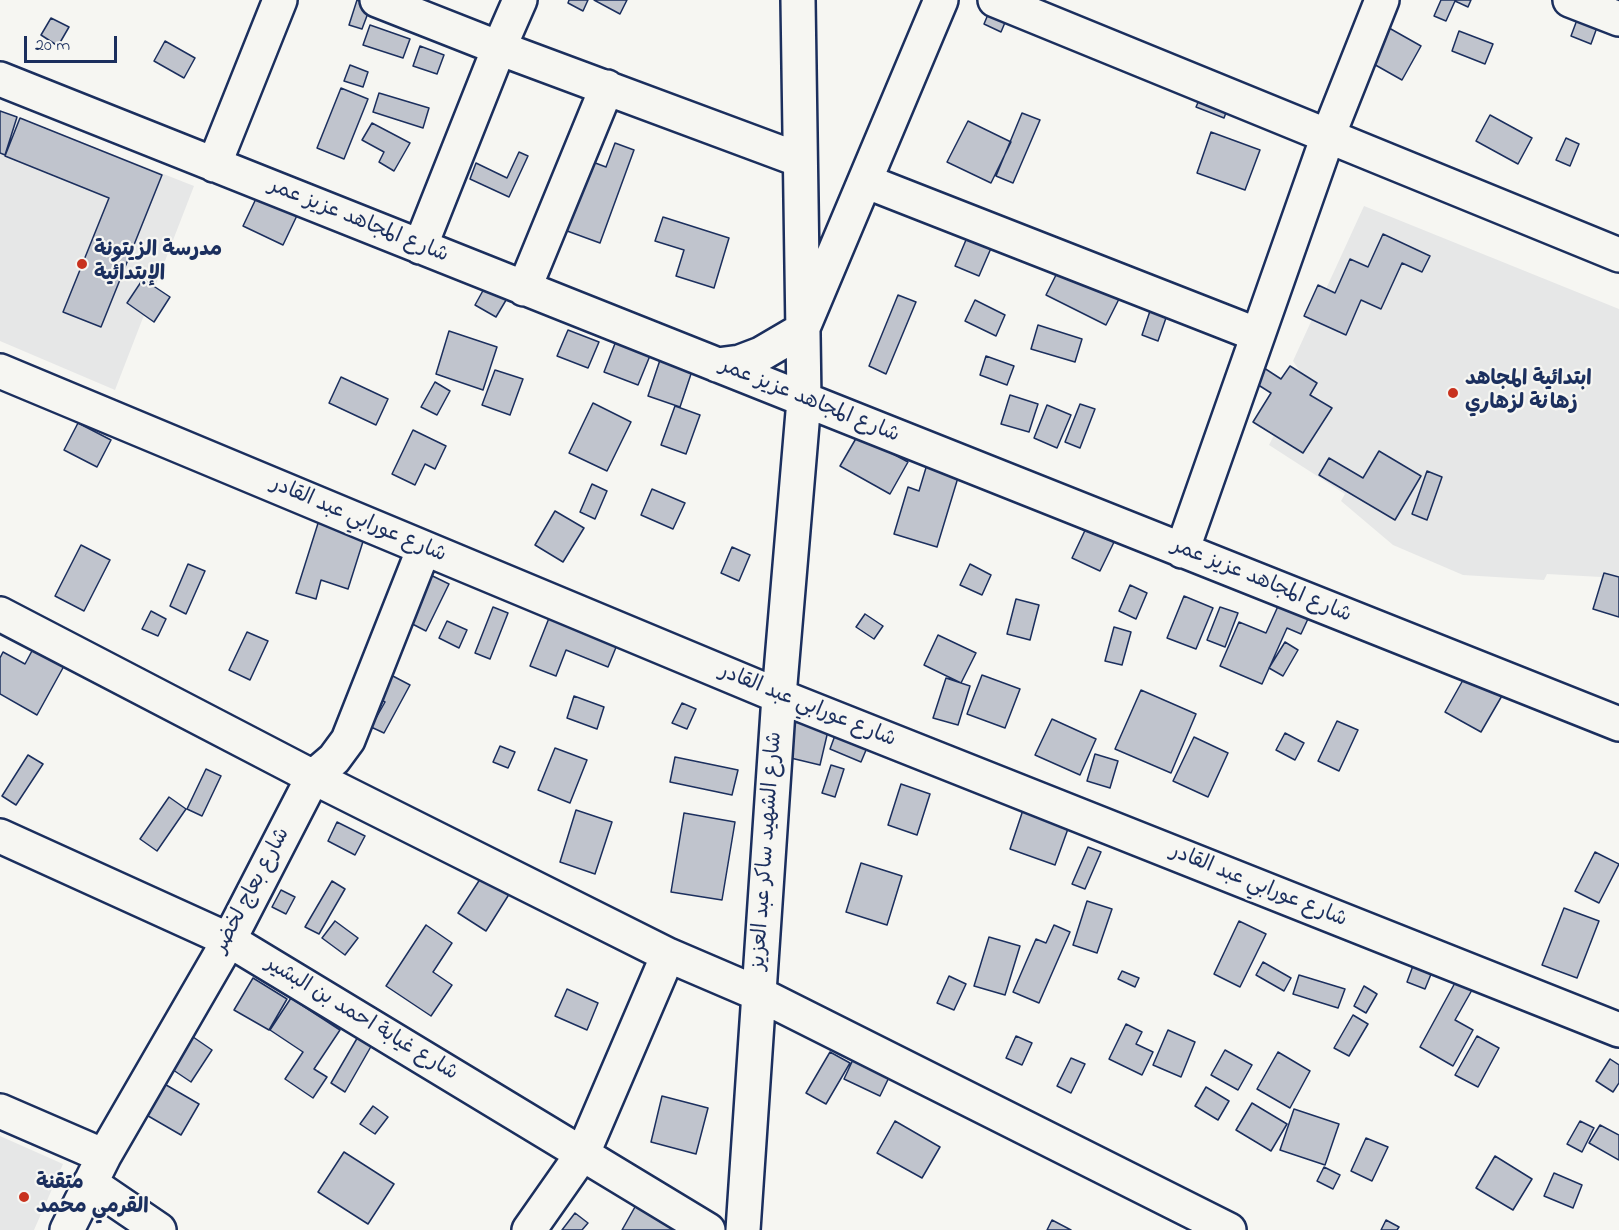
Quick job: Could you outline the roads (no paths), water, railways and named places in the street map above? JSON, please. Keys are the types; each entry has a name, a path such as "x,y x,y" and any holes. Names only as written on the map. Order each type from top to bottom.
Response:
{"street":[{"path":"214,165 280,0"},
{"path":"379,0 499,48 800,160"},
{"path":"420,247 520,0"},
{"name":"شارع الشهيد ساكر عبد العزيز","path":"743,1230 778,696 804,400 798,0"},
{"path":"717,365 740,362 761,354 802,330 941,0"},
{"path":"995,0 1619,255"},
{"path":"1182,551 1328,136 1382,0"},
{"path":"1570,0 1619,20"},
{"name":"شارع المجاهد عزيز عمر","path":"0,79 1619,724"},
{"path":"524,289 607,87"},
{"path":"865,181 1258,335"},
{"name":"شارع عورابي عبد القادر","path":"0,371 778,696 1619,1030"},
{"name":"شارع بعاج لخضر","path":"67,1230 97,1170 229,940 313,777 334,759 348,740 424,548"},
{"path":"0,614 313,777 668,955 759,994 1229,1230"},
{"name":"شارع غيابة احمد بن البشير","path":"0,836 229,940 708,1230"},
{"path":"529,1230 583,1153 668,955"},
{"path":"0,1111 97,1170 159,1230"}],"place":[{"name":"مدرسة الزيتونة الإبتدائية","path":"82,264"},
{"name":"ابتدائية المجاهد زهانة لزهاري","path":"1453,393"},
{"name":"متقنة القرمي محمد","path":"24,1197"}]}
